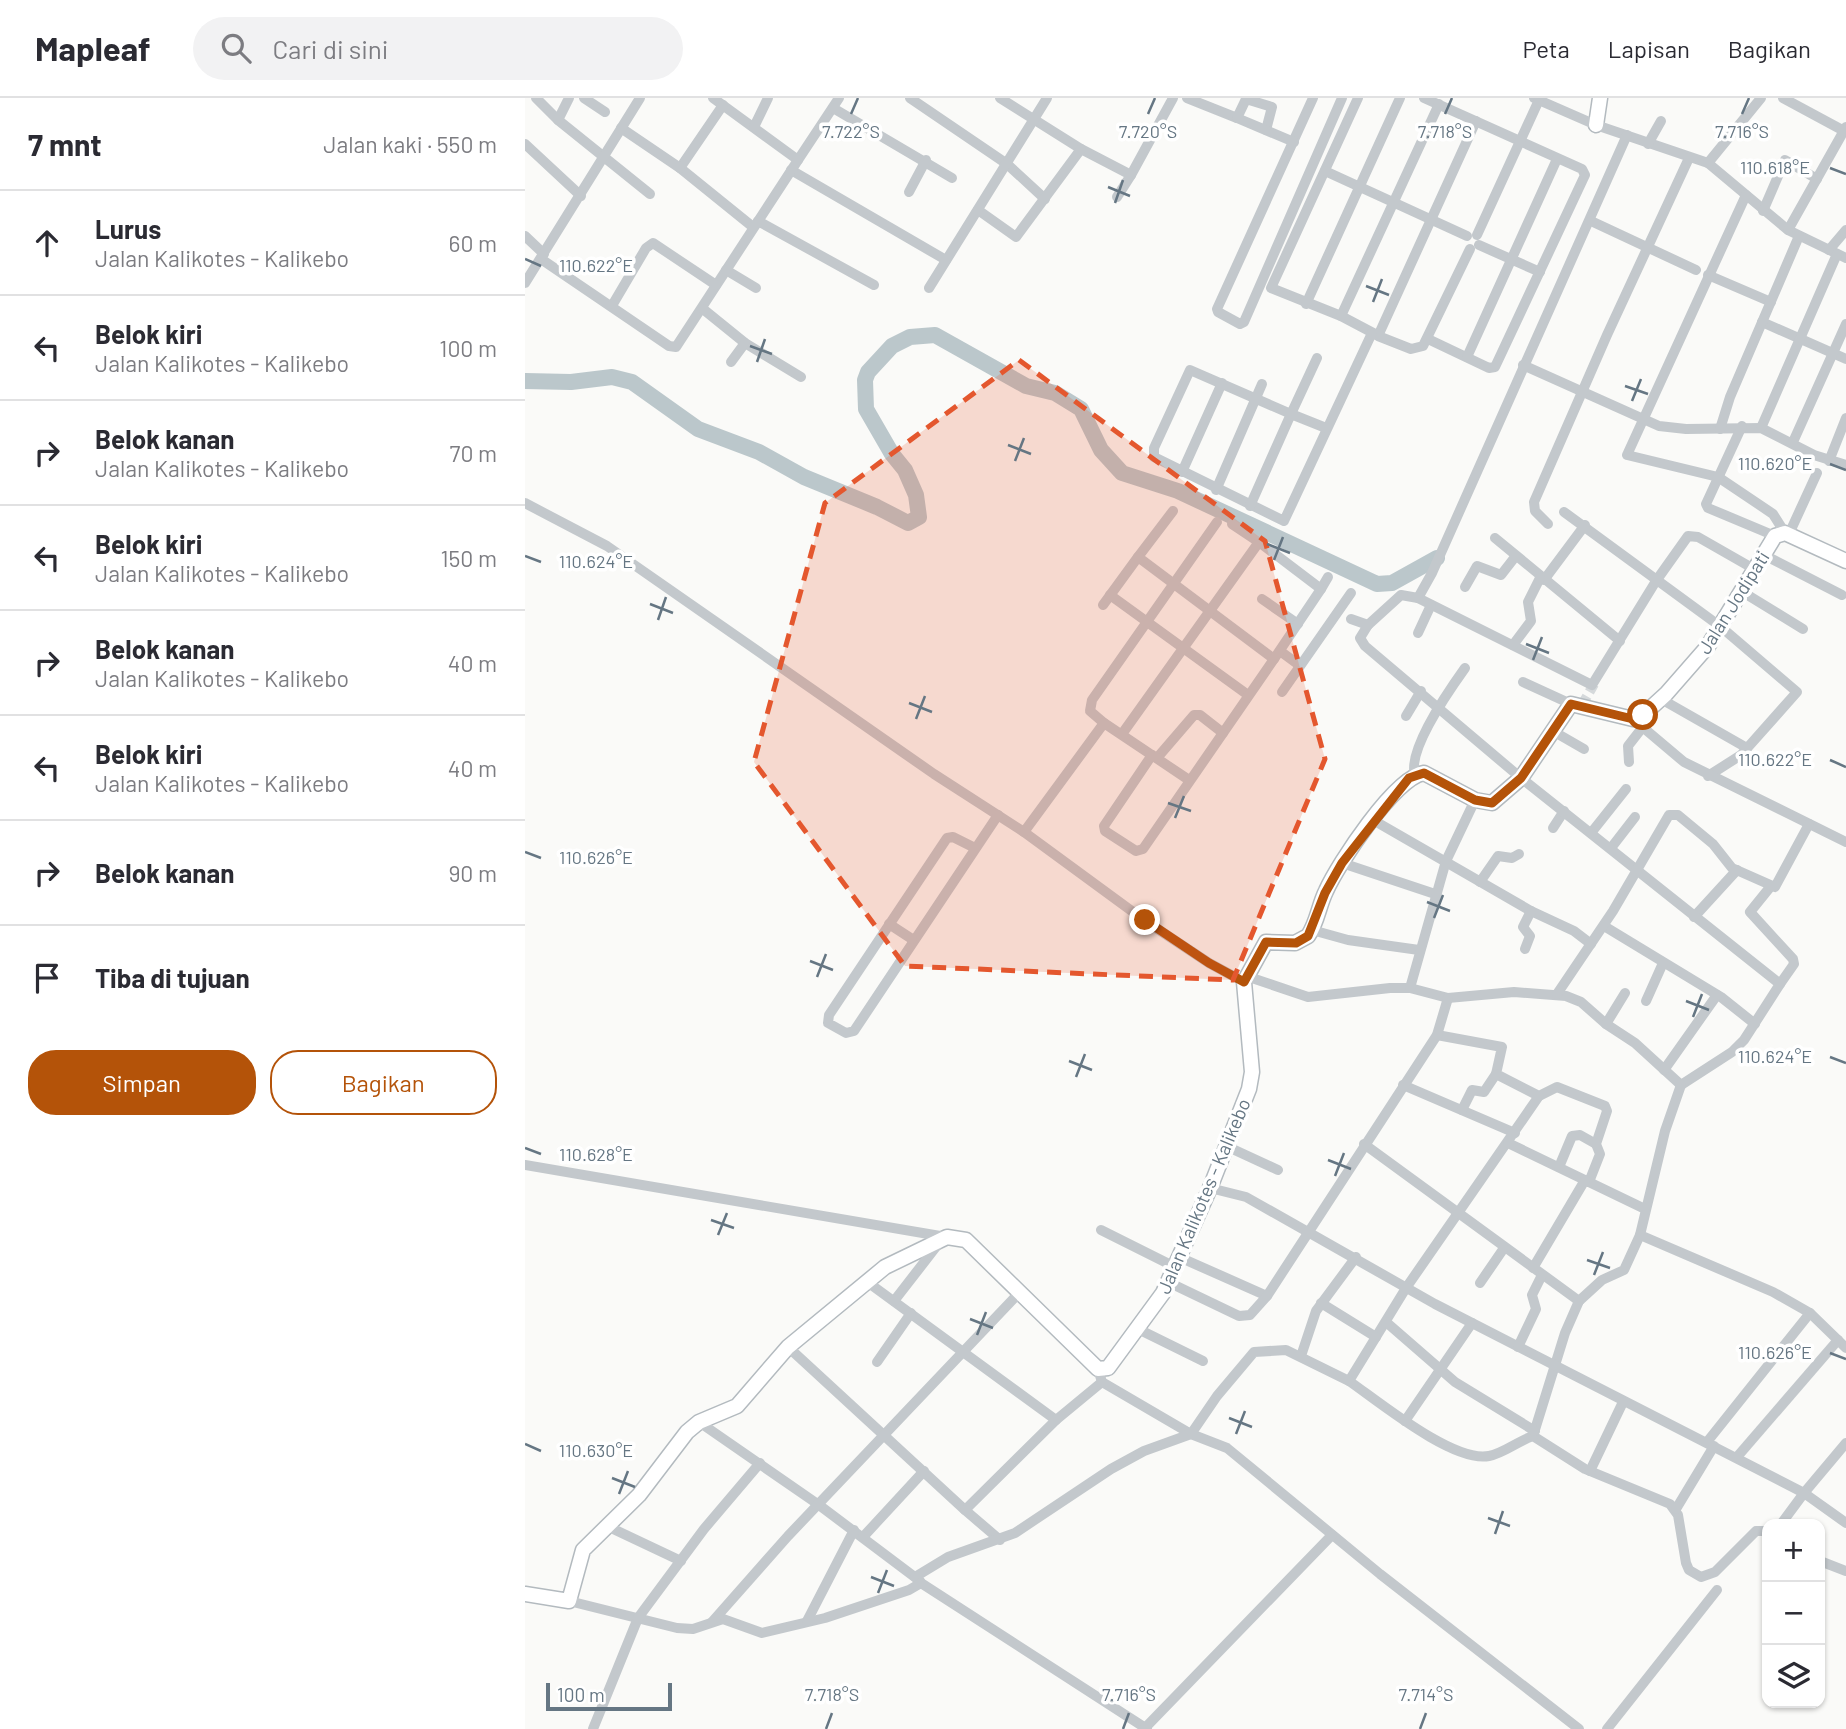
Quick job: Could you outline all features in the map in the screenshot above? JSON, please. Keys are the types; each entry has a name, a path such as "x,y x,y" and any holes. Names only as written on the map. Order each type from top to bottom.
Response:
{"street":[{"path":"536,98 558,120 650,194"},
{"path":"558,120 569,98"},
{"path":"584,98 605,112"},
{"path":"525,283 640,98"},
{"path":"713,98 798,160"},
{"path":"754,127 768,98"},
{"path":"525,236 543,257 674,347 703,309 755,224 839,98"},
{"path":"910,98 1007,164 1045,199"},
{"path":"1000,98 1081,149 1131,175"},
{"path":"929,288 1047,98"},
{"path":"1117,197 1173,98"},
{"path":"1187,98 1294,142"},
{"path":"1313,98 1217,309 1220,314 1240,324 1244,322 1342,98"},
{"path":"1358,98 1272,288 1341,316 1373,336 1411,349 1420,348 1428,339 1536,99 1554,102 1596,125 1708,163 1788,230 1837,254"},
{"path":"1306,304 1358,184 1400,98"},
{"path":"1424,98 1582,169 1585,178 1495,367 1489,368 1428,339"},
{"path":"1596,125 1600,98"},
{"path":"1708,163 1762,98"},
{"path":"1783,98 1845,130 1788,230"},
{"path":"1237,118 1248,99 1272,107 1266,130"},
{"path":"1341,316 1439,104"},
{"path":"680,168 723,105"},
{"path":"833,108 926,160 952,178"},
{"path":"1326,428 1197,370 1189,371 1154,448 1156,459 1280,522 1285,521 1326,428 1476,121"},
{"path":"1648,144 1661,121"},
{"path":"621,128 755,224 873,285"},
{"path":"1417,598 1432,573 1627,135"},
{"path":"525,144 581,196"},
{"path":"978,210 1016,237 1081,149"},
{"path":"1548,524 1536,514 1534,502 1581,392 1689,158"},
{"path":"1467,357 1557,159"},
{"path":"909,192 926,160"},
{"path":"1763,211 1785,160 1818,179"},
{"path":"792,170 946,260"},
{"path":"1325,171 1358,184 1539,272"},
{"path":"1746,195 1628,457 1673,464 1718,477 1773,514 1783,534"},
{"path":"1591,221 1696,270"},
{"path":"1761,428 1846,230"},
{"path":"1720,429 1799,236"},
{"path":"613,304 646,248 653,243 716,285"},
{"path":"726,270 756,288"},
{"path":"1708,275 1771,302"},
{"path":"703,309 745,343 801,377"},
{"path":"1762,322 1846,359"},
{"path":"1793,442 1846,324"},
{"path":"731,362 745,343"},
{"path":"1249,506 1317,358"},
{"path":"1523,365 1643,421 1675,428 1761,428 1829,461 1846,465"},
{"path":"1182,472 1222,383"},
{"path":"1216,489 1262,384"},
{"path":"1829,461 1846,418"},
{"path":"1742,426 1707,500 1708,508 1783,534"},
{"path":"1783,534 1817,473"},
{"path":"525,503 607,546 1024,832 1163,933 1245,979 1308,997 1410,988 1448,998 1498,992 1557,994 1581,1002 1606,1024 1635,1043 1681,1085"},
{"path":"1103,605 1173,511"},
{"path":"1565,512 1721,627 1797,693 1737,758 1708,776"},
{"path":"1189,780 1104,723 1090,710 1090,704 1217,522"},
{"path":"1232,524 1321,589"},
{"path":"1513,645 1531,621 1528,602 1542,579 1585,525"},
{"name":"Jalan Jodipati","path":"1637,723 1693,665 1721,627 1762,554 1783,534 1846,561"},
{"path":"1754,569 1691,535 1656,581 1592,685 1417,598 1401,595 1368,625 1361,634 1361,642 1521,778 1780,984"},
{"path":"1495,538 1620,641"},
{"path":"1122,734 1259,542"},
{"path":"1762,554 1842,596"},
{"path":"1465,587 1477,566 1501,575 1515,556"},
{"path":"1138,557 1211,611 1277,655 1299,665"},
{"path":"1223,733 1200,715 1194,715 1155,756 1104,826 1105,831 1134,850 1141,850 1223,733 1248,695 1298,625 1328,577"},
{"path":"1741,592 1803,629"},
{"path":"1282,692 1351,593"},
{"path":"1110,595 1248,695"},
{"path":"1262,599 1298,625"},
{"path":"1419,633 1431,605"},
{"path":"1351,619 1368,625"},
{"path":"1245,979 1266,942 1296,943 1312,930 1325,893 1342,863 1373,820 1415,775 1414,758 1440,707 1465,668"},
{"path":"1523,682 1571,704 1637,723 1684,762 1708,776 1846,842"},
{"path":"1406,716 1421,691"},
{"path":"1661,699 1747,748"},
{"path":"1415,775 1430,775 1475,800 1492,803 1521,778 1571,704"},
{"path":"1024,832 1104,723"},
{"path":"1629,762 1628,746 1637,723"},
{"path":"1551,730 1584,748"},
{"path":"1591,833 1626,789"},
{"path":"1410,988 1446,861 1475,800"},
{"path":"1553,828 1564,811"},
{"path":"1557,994 1604,926 1659,828 1674,813 1713,844 1737,870 1771,886 1778,885 1809,824"},
{"path":"975,848 953,837 947,838 829,1016 828,1023 848,1033 853,1031 912,939 975,848 997,815"},
{"path":"1611,848 1635,817"},
{"path":"1373,820 1531,911 1574,931 1591,944"},
{"path":"1480,882 1498,856 1512,858 1519,854"},
{"path":"1342,863 1435,894"},
{"path":"1695,917 1737,870"},
{"path":"525,1594 569,1601 688,1629 728,1620 759,1633 825,1618 909,1590 948,1557 1000,1540 1143,1451 1191,1434 1254,1352 1276,1349 1301,1356 1349,1381 1405,1421 1455,1448 1481,1456 1490,1456 1534,1434 1557,1367 1565,1333 1579,1301 1602,1280 1624,1270 1640,1235 1665,1132 1681,1085 1732,1052 1755,1024 1794,964 1793,957 1750,912 1771,886"},
{"path":"1525,949 1530,936 1523,927 1531,911"},
{"path":"889,924 912,939"},
{"path":"1604,926 1717,995 1755,1024"},
{"path":"1312,930 1348,940 1419,950"},
{"path":"1646,1001 1663,963"},
{"name":"Jalan Kalikotes - Kalikebo","path":"1100,1376 1157,1302 1168,1282 1210,1188 1251,1080 1245,979"},
{"path":"1606,1024 1625,993"},
{"path":"1664,1070 1717,995"},
{"path":"1168,1282 1239,1317 1250,1315 1267,1296 1437,1035 1448,998"},
{"path":"1437,1035 1502,1047 1496,1074 1484,1092 1472,1090 1462,1110"},
{"path":"1496,1074 1539,1096"},
{"path":"1403,1085 1514,1133"},
{"path":"1349,1381 1406,1288 1539,1096 1553,1087 1560,1087 1605,1106 1607,1111 1596,1144"},
{"path":"1533,1268 1587,1181 1600,1154 1596,1144 1580,1135 1572,1136 1559,1167"},
{"path":"1508,1143 1645,1209"},
{"path":"1364,1144 1579,1301"},
{"path":"1226,1146 1278,1170"},
{"path":"525,1165 944,1239 966,1240 1100,1376 1191,1434 1227,1448 1332,1535 1579,1729"},
{"path":"1210,1188 1246,1197 1356,1257 1406,1288 1804,1493 1846,1522"},
{"path":"1101,1230 1267,1296"},
{"path":"1640,1235 1773,1292 1810,1313 1846,1349"},
{"path":"569,1601 583,1550 609,1527 699,1422 737,1406 788,1347 866,1281 900,1259 944,1239"},
{"path":"894,1301 944,1239"},
{"path":"1480,1283 1504,1248"},
{"path":"1301,1356 1321,1303 1356,1257"},
{"path":"1518,1347 1536,1309 1532,1294 1542,1275"},
{"path":"866,1281 964,1350 1056,1420"},
{"path":"712,1622 885,1433 1020,1292"},
{"path":"1321,1303 1376,1338"},
{"path":"877,1362 911,1313"},
{"path":"1762,1531 1756,1531 1715,1572 1701,1577 1689,1570 1683,1556 1675,1509 1710,1444 1810,1313"},
{"path":"1386,1322 1442,1371 1590,1471 1625,1483 1675,1509"},
{"path":"1405,1421 1442,1371 1472,1323"},
{"path":"1136,1328 1203,1361"},
{"path":"1737,1457 1838,1340"},
{"path":"788,1347 1000,1540"},
{"path":"965,1510 1100,1376"},
{"path":"1590,1471 1623,1402"},
{"path":"699,1422 858,1533 918,1580 1146,1728 1332,1535"},
{"path":"1785,1519 1846,1443"},
{"path":"593,1729 638,1618 760,1463"},
{"path":"807,1621 858,1533 924,1471"},
{"path":"609,1527 681,1561"},
{"path":"1825,1563 1846,1571"},
{"path":"1607,1729 1717,1590"}],"highlighted area":[{"path":"1019,360 1265,541 1325,759 1233,980 905,966 754,762 825,503"}],"waterway":[{"path":"525,381 571,382 612,377 632,382 698,429 759,452 804,477 908,523 919,517 916,495 905,470 892,454 866,409 865,380 868,372 892,346 910,337 935,335 1026,386 1055,393 1081,409 1101,450 1122,473 1178,491 1377,584 1392,583 1437,558"}],"tunnel":[{"path":"1582,705 1594,684"}],"route":[{"path":"1145,920 1209,963 1244,982 1266,942 1273,940 1296,943 1308,936 1329,884 1342,863 1373,820 1409,778 1424,773 1475,800 1492,803 1521,778 1571,704 1597,708 1633,719 1643,715"}]}
